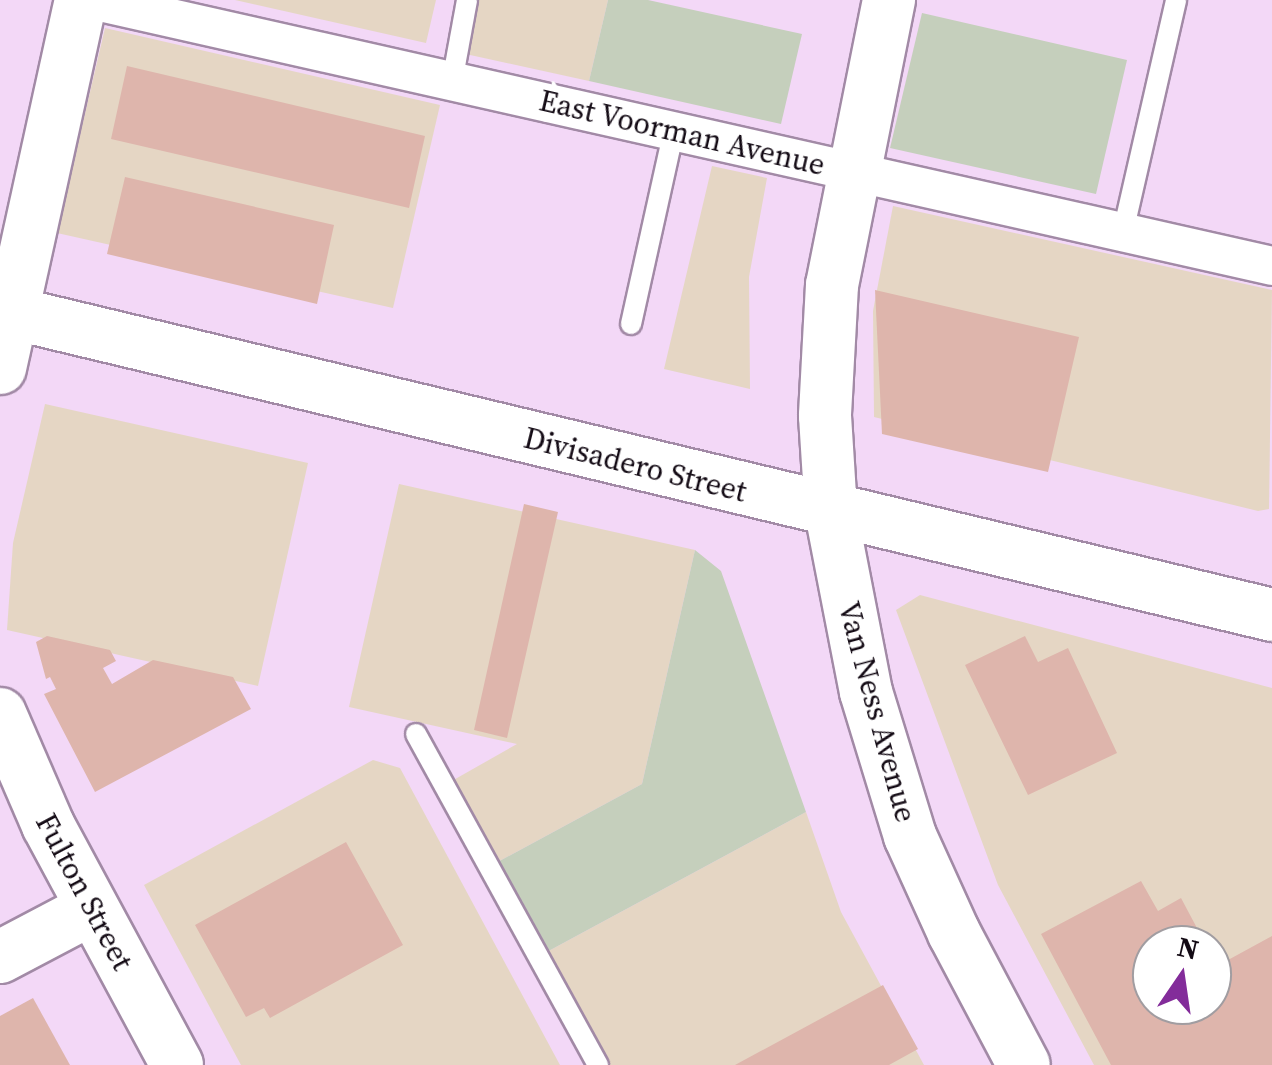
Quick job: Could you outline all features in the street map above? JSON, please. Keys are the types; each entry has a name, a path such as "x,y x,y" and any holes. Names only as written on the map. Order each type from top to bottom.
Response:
{"main road":[{"path":"0,368 6,311 81,0"},
{"name":"Van Ness Avenue","path":"889,0 838,236 828,337 826,416 831,512 866,692 910,836 954,933 1024,1065"},
{"name":"Divisadero Street","path":"6,311 1272,615"},
{"name":"Fulton Street","path":"0,714 40,810 177,1065"},
{"path":"0,957 91,908"}],"street":[{"name":"East Voorman Avenue","path":"91,0 1272,266"}],"lane":[{"path":"452,82 467,0"},
{"path":"1124,232 1176,0"},
{"path":"631,324 674,130"},
{"path":"416,734 598,1065"}],"shaded area":[{"path":"235,0 436,0 426,43"},
{"path":"474,0 608,0 589,81 461,53"},
{"path":"105,28 440,105 393,308 57,233"},
{"path":"712,166 767,178 749,277 750,389 664,369"},
{"path":"893,206 1272,290 1269,509 1258,511 874,417 873,311"},
{"path":"45,404 308,463 258,686 7,630 13,543"},
{"path":"399,484 695,550 642,784 494,864 450,782 517,744 349,707"},
{"path":"920,595 1272,688 1272,1065 1094,1065 998,885 896,610"},
{"path":"373,760 400,768 560,1065 241,1065 144,885"},
{"path":"806,812 841,912 924,1065 603,1065 543,954"}],"green space":[{"path":"608,0 648,0 802,34 781,124 589,81"},
{"path":"922,13 1127,60 1096,194 890,148"},
{"path":"695,550 721,571 806,812 543,954 494,864 642,784"}],"building":[{"path":"127,66 425,136 409,208 111,139"},
{"path":"125,177 334,225 317,304 107,254"},
{"path":"875,290 1079,337 1048,472 882,434"},
{"path":"524,504 558,512 507,738 474,730"},
{"path":"47,636 110,650 116,661 103,668 112,684 153,660 233,677 251,709 95,792 44,694 56,689 50,677 46,679 36,642"},
{"path":"1025,636 1038,662 1068,648 1117,753 1028,795 965,665"},
{"path":"346,842 403,945 270,1018 264,1008 246,1017 195,925"},
{"path":"1141,881 1158,911 1181,898 1195,925 1132,925 1132,1025 1232,1025 1232,958 1272,936 1272,1065 1111,1065 1041,934"},
{"path":"883,985 918,1049 889,1065 735,1065"},
{"path":"33,998 70,1065 0,1065 0,1016"}]}
